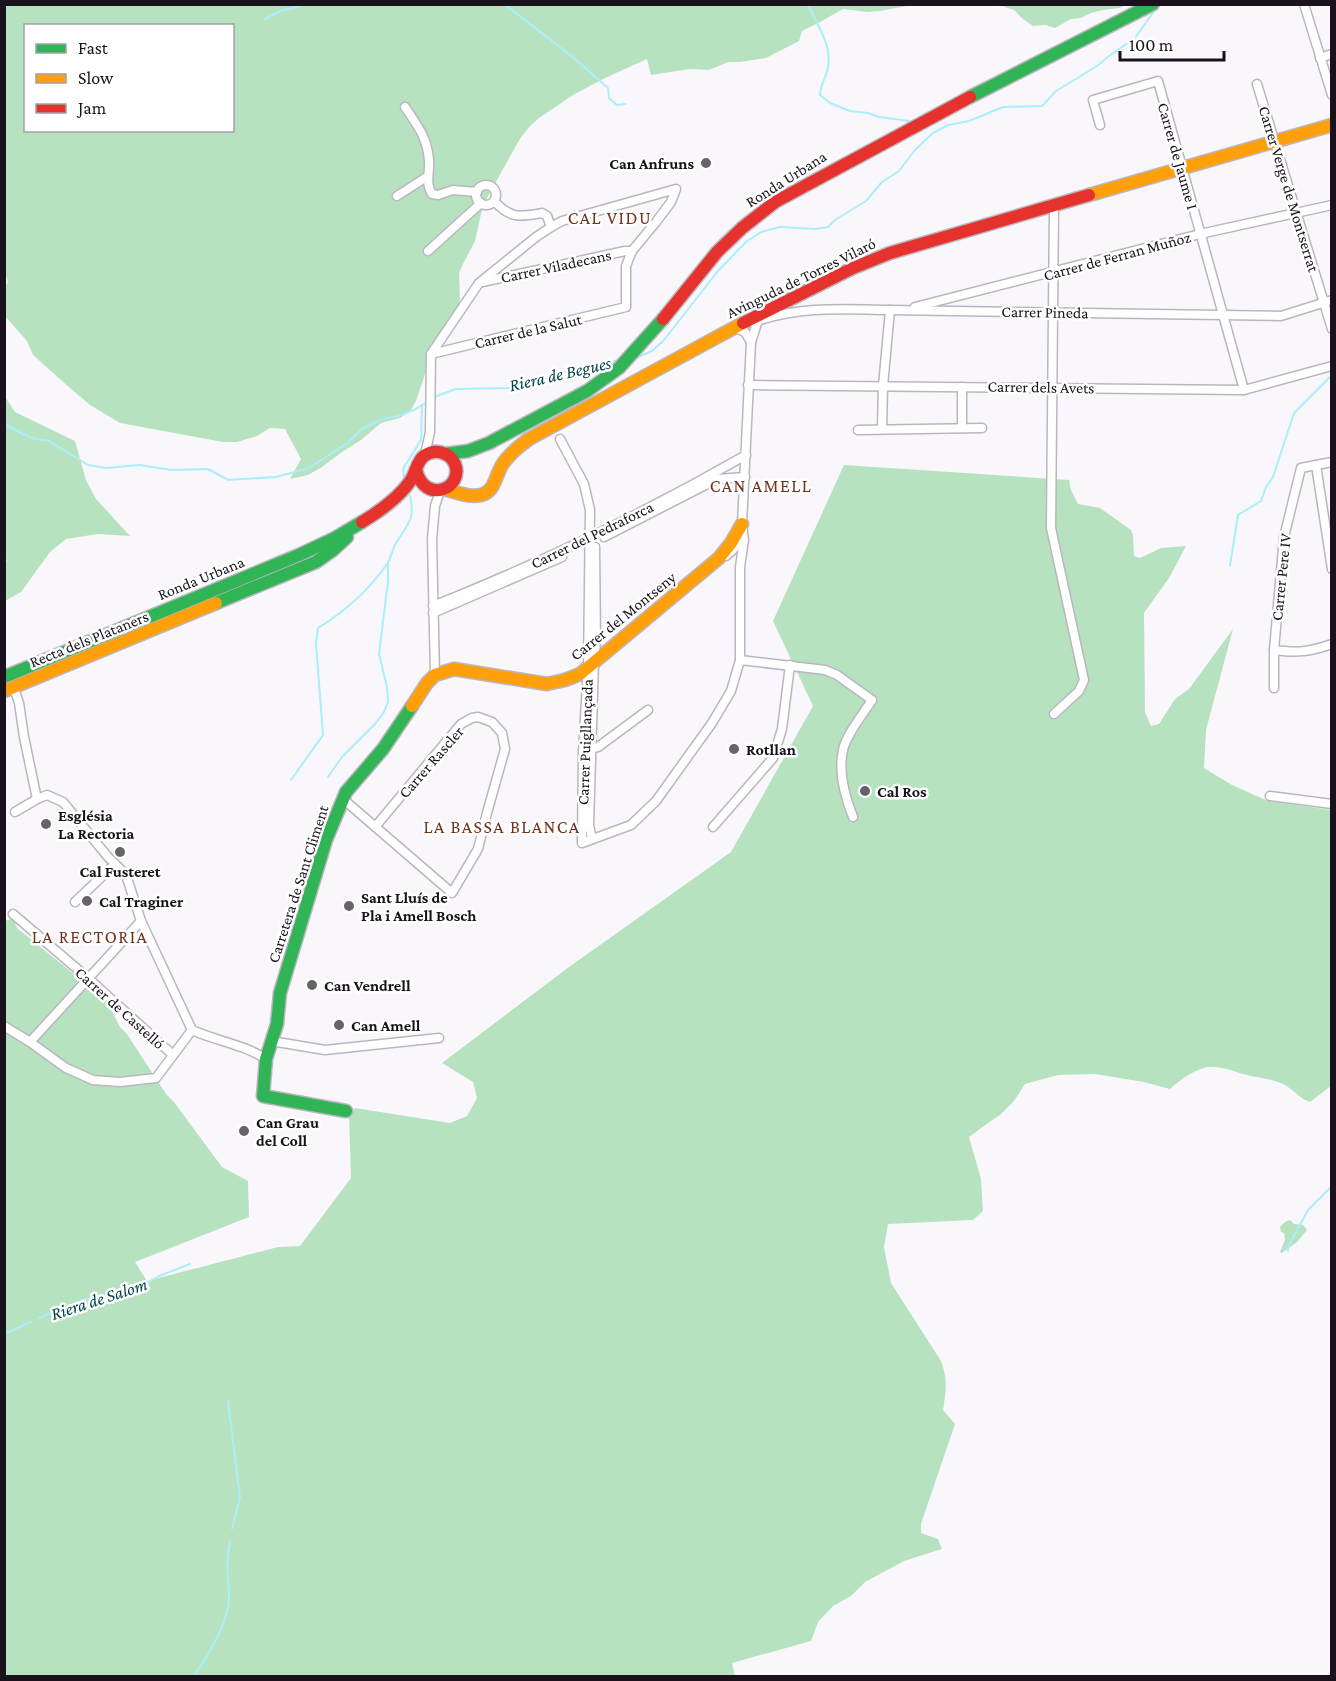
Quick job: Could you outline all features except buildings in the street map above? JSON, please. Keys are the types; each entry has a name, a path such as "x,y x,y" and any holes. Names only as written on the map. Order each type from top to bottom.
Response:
{"street":[{"name":"Ronda Urbana","path":"4,677 339,536 374,515 400,494 413,478 419,462 425,455 434,452 468,451 485,445 570,400 620,367 663,320 733,236 775,202 921,122 1153,4"},
{"path":"1304,4 1332,95"},
{"path":"1320,58 1332,54"},
{"name":"Carrer de Jaume I","path":"1100,125 1093,100 1158,81 1244,390"},
{"name":"Carrer Verge de Montserrat","path":"1257,84 1296,212 1328,302 1332,329"},
{"path":"405,107 425,138 429,163 429,189 434,195 453,190 477,192"},
{"name":"Avinguda de Torres Vilaró","path":"466,494 476,496 488,492 507,457 534,436 844,272 890,253 1332,125"},
{"path":"397,196 428,176"},
{"path":"428,251 481,203 489,204 494,201 496,193 492,187 486,185 477,192 481,203"},
{"path":"425,455 430,432 431,354 479,283 551,226 676,189 671,202 632,251"},
{"path":"494,201 502,210 511,215 542,213 548,216 551,226"},
{"name":"Carrer de Ferran Muñoz","path":"903,310 1200,234 1332,205"},
{"path":"1054,206 1051,528 1084,680 1079,691 1054,714"},
{"name":"Carrer Viladecans","path":"479,283 632,251"},
{"name":"Carrer de la Salut","path":"431,354 626,308 626,266 632,251"},
{"name":"Carrer Pineda","path":"736,328 784,313 818,309 1281,316 1328,302"},
{"path":"882,429 883,386 890,310"},
{"path":"741,530 751,342 758,320"},
{"path":"736,328 746,332 751,342"},
{"name":"Carrer dels Avets","path":"748,385 1244,390 1332,366"},
{"path":"962,387 962,428"},
{"path":"858,429 982,428"},
{"path":"430,432 444,453 453,460 455,476 466,494"},
{"name":"Carrer Puigllançada","path":"560,439 584,484 590,510 592,539 596,643 591,664 582,843 592,839 589,825 587,750"},
{"name":"Ronda Urbana","path":"400,494 411,489 435,489 450,486 468,458 485,445"},
{"name":"Carrer del Pedraforca","path":"592,539 746,455"},
{"path":"1332,462 1316,465 1332,569"},
{"name":"Carrer Pere IV","path":"1274,688 1274,650 1284,537 1301,468 1316,465"},
{"path":"416,470 419,480 435,489 466,494"},
{"name":"Carrer del Pedraforca","path":"433,610 592,539 717,478 745,477"},
{"path":"435,489 432,539 435,675"},
{"name":"Recta dels Plataners","path":"9,689 316,562 374,515"},
{"name":"Carrer del Montseny","path":"435,675 454,669 547,684 565,681 580,674 731,551 741,530"},
{"path":"731,551 740,565"},
{"path":"592,839 631,825 656,801 712,723 731,691 740,660 740,565 731,551"},
{"path":"1274,650 1314,651 1332,644"},
{"path":"740,660 825,670 837,675 872,700 856,723 843,750 842,775 853,817"},
{"path":"713,827 773,758 782,729 790,665"},
{"name":"Carretera de Sant Climent","path":"346,1111 263,1096 266,1059 277,1024 280,993 321,853 346,792 383,749 427,683 435,675"},
{"path":"9,689 19,703 37,799"},
{"path":"587,750 598,747 648,710"},
{"name":"Carrer Rascler","path":"478,717 492,722 502,733 505,749 478,849 452,893 375,827 461,724 478,717"},
{"path":"15,812 47,795 63,802 87,833 126,875 141,921 192,1030 252,1050 266,1059"},
{"path":"1270,796 1332,804"},
{"path":"343,799 375,827"},
{"path":"75,902 115,864"},
{"name":"Carrer de Castelló","path":"13,914 173,1055"},
{"path":"30,1042 141,921"},
{"path":"4,1026 66,1068 93,1080 120,1082 156,1078 192,1030"},
{"path":"271,1041 325,1050 439,1038"}],"green space":[{"path":"5,5 912,5 867,12 843,9 802,31 799,41 766,58 728,62 709,70 690,69 651,75 647,59 573,95 539,118 521,137 483,205 475,241 459,273 458,309 446,338 425,374 411,410 400,418 381,423 361,440 308,475 290,479 301,459 285,429 270,428 257,436 237,442 223,442 120,423 90,405 33,355 27,341 5,316 5,287 8,282 5,273"},
{"path":"999,5 1126,5 1071,19 1055,28 1045,25 1033,26 1014,10"},
{"path":"4,395 15,412 75,441 86,480 96,499 130,536 98,534 66,539 50,552 21,592 5,601 7,560 4,558"},
{"path":"844,465 1069,480 1078,504 1100,508 1131,530 1134,556 1140,558 1161,548 1186,546 1169,578 1144,613 1145,712 1151,726 1159,724 1175,699 1189,689 1233,629 1206,730 1204,768 1232,785 1268,801 1331,810 1331,1086 1310,1102 1279,1082 1219,1067 1194,1072 1170,1089 1095,1074 1058,1075 1025,1084 1014,1101 1000,1115 969,1137 981,1179 983,1211 973,1220 888,1224 884,1247 891,1283 941,1361 946,1386 943,1410 955,1424 921,1524 921,1533 938,1539 942,1549 904,1561 865,1582 851,1596 833,1606 818,1622 811,1641 732,1663 735,1676 5,1676 5,921 13,918 17,928 106,1000 120,1027 127,1034 166,1094 222,1167 248,1181 249,1217 135,1262 147,1281 278,1247 300,1246 351,1178 349,1116 355,1108 450,1123 467,1116 477,1098 473,1082 442,1063 569,967 731,852 813,706 773,621"},
{"path":"1290,1220 1294,1224 1303,1225 1307,1230 1297,1242 1282,1253 1280,1252 1285,1240 1280,1227"}],"waterway":[{"path":"265,19 280,11 303,4"},
{"path":"504,4 574,58 608,88 609,98 617,105 625,104"},
{"path":"808,4 828,51 828,68 820,95 830,103 850,111 909,121"},
{"name":"Riera de Begues","path":"638,357 652,351 664,340 718,271 746,242 761,232 780,227 816,229 828,227 835,220 866,201 882,182 899,171 915,150 933,133 948,125 969,121 1003,107 1042,106 1056,91 1097,66 1135,38 1159,4"},
{"name":"Riera de Begues","path":"434,397 456,389 513,388 588,365 621,360"},
{"path":"1230,566 1238,515 1261,501 1273,477 1294,413 1332,375"},
{"name":"Riera de Begues","path":"4,424 35,439 49,441 88,465 106,468 140,465 171,470 208,469 228,480 276,477 309,468 346,444 362,429 382,419 414,410 427,402"},
{"path":"404,478 403,469 421,440 422,405"},
{"path":"291,780 323,735 316,644 318,628 356,600 387,564 411,516 410,496"},
{"path":"328,777 342,757 376,723 388,702 379,654 388,563"},
{"path":"1288,1251 1308,1210 1332,1186"},
{"name":"Riera de Salom","path":"39,1318 86,1299 132,1291 159,1276 190,1264"},
{"name":"Riera de Salom","path":"4,1334 31,1322"},
{"path":"228,1401 240,1497 232,1529"},
{"path":"194,1676 216,1639 228,1608 227,1564 230,1542"}],"traffic: fast":[{"path":"970,97 1153,4"},
{"path":"445,454 468,451 489,443 587,391 619,368 663,319"},
{"path":"4,677 299,555 362,522"},
{"path":"216,603 316,562 347,537"},
{"path":"346,1111 263,1096 266,1059 277,1024 280,993 326,840 346,792 383,749 412,706"}],"traffic: slow":[{"path":"1089,195 1332,125"},
{"path":"444,489 470,496 488,492 505,461 514,450 529,439 743,323"},
{"path":"412,706 435,675 454,669 547,684 580,674 719,558 742,524"},
{"path":"4,691 216,603"}],"traffic: jam":[{"path":"663,319 717,252 742,228 775,202 970,97"},
{"path":"743,323 853,268 890,253 1089,195"},
{"path":"362,522 401,493 424,456 432,452 446,454 453,460 456,473 449,486 442,490 435,490 427,487 421,481 416,470"}],"place":[{"name":"Can Anfruns","path":"706,163"},
{"name":"Rotllan","path":"734,749"},
{"name":"Cal Ros","path":"865,791"},
{"name":"Església La Rectoria","path":"46,824"},
{"name":"Cal Fusteret","path":"120,852"},
{"name":"Cal Traginer","path":"87,901"},
{"name":"Sant Lluís de Pla i Amell Bosch","path":"349,906"},
{"name":"Can Vendrell","path":"312,985"},
{"name":"Can Amell","path":"339,1025"},
{"name":"Can Grau del Coll","path":"244,1131"}],"district":[{"name":"CAL VIDU","path":"610,218"},
{"name":"CAN AMELL","path":"761,486"},
{"name":"LA BASSA BLANCA","path":"502,827"},
{"name":"LA RECTORIA","path":"90,937"}]}
